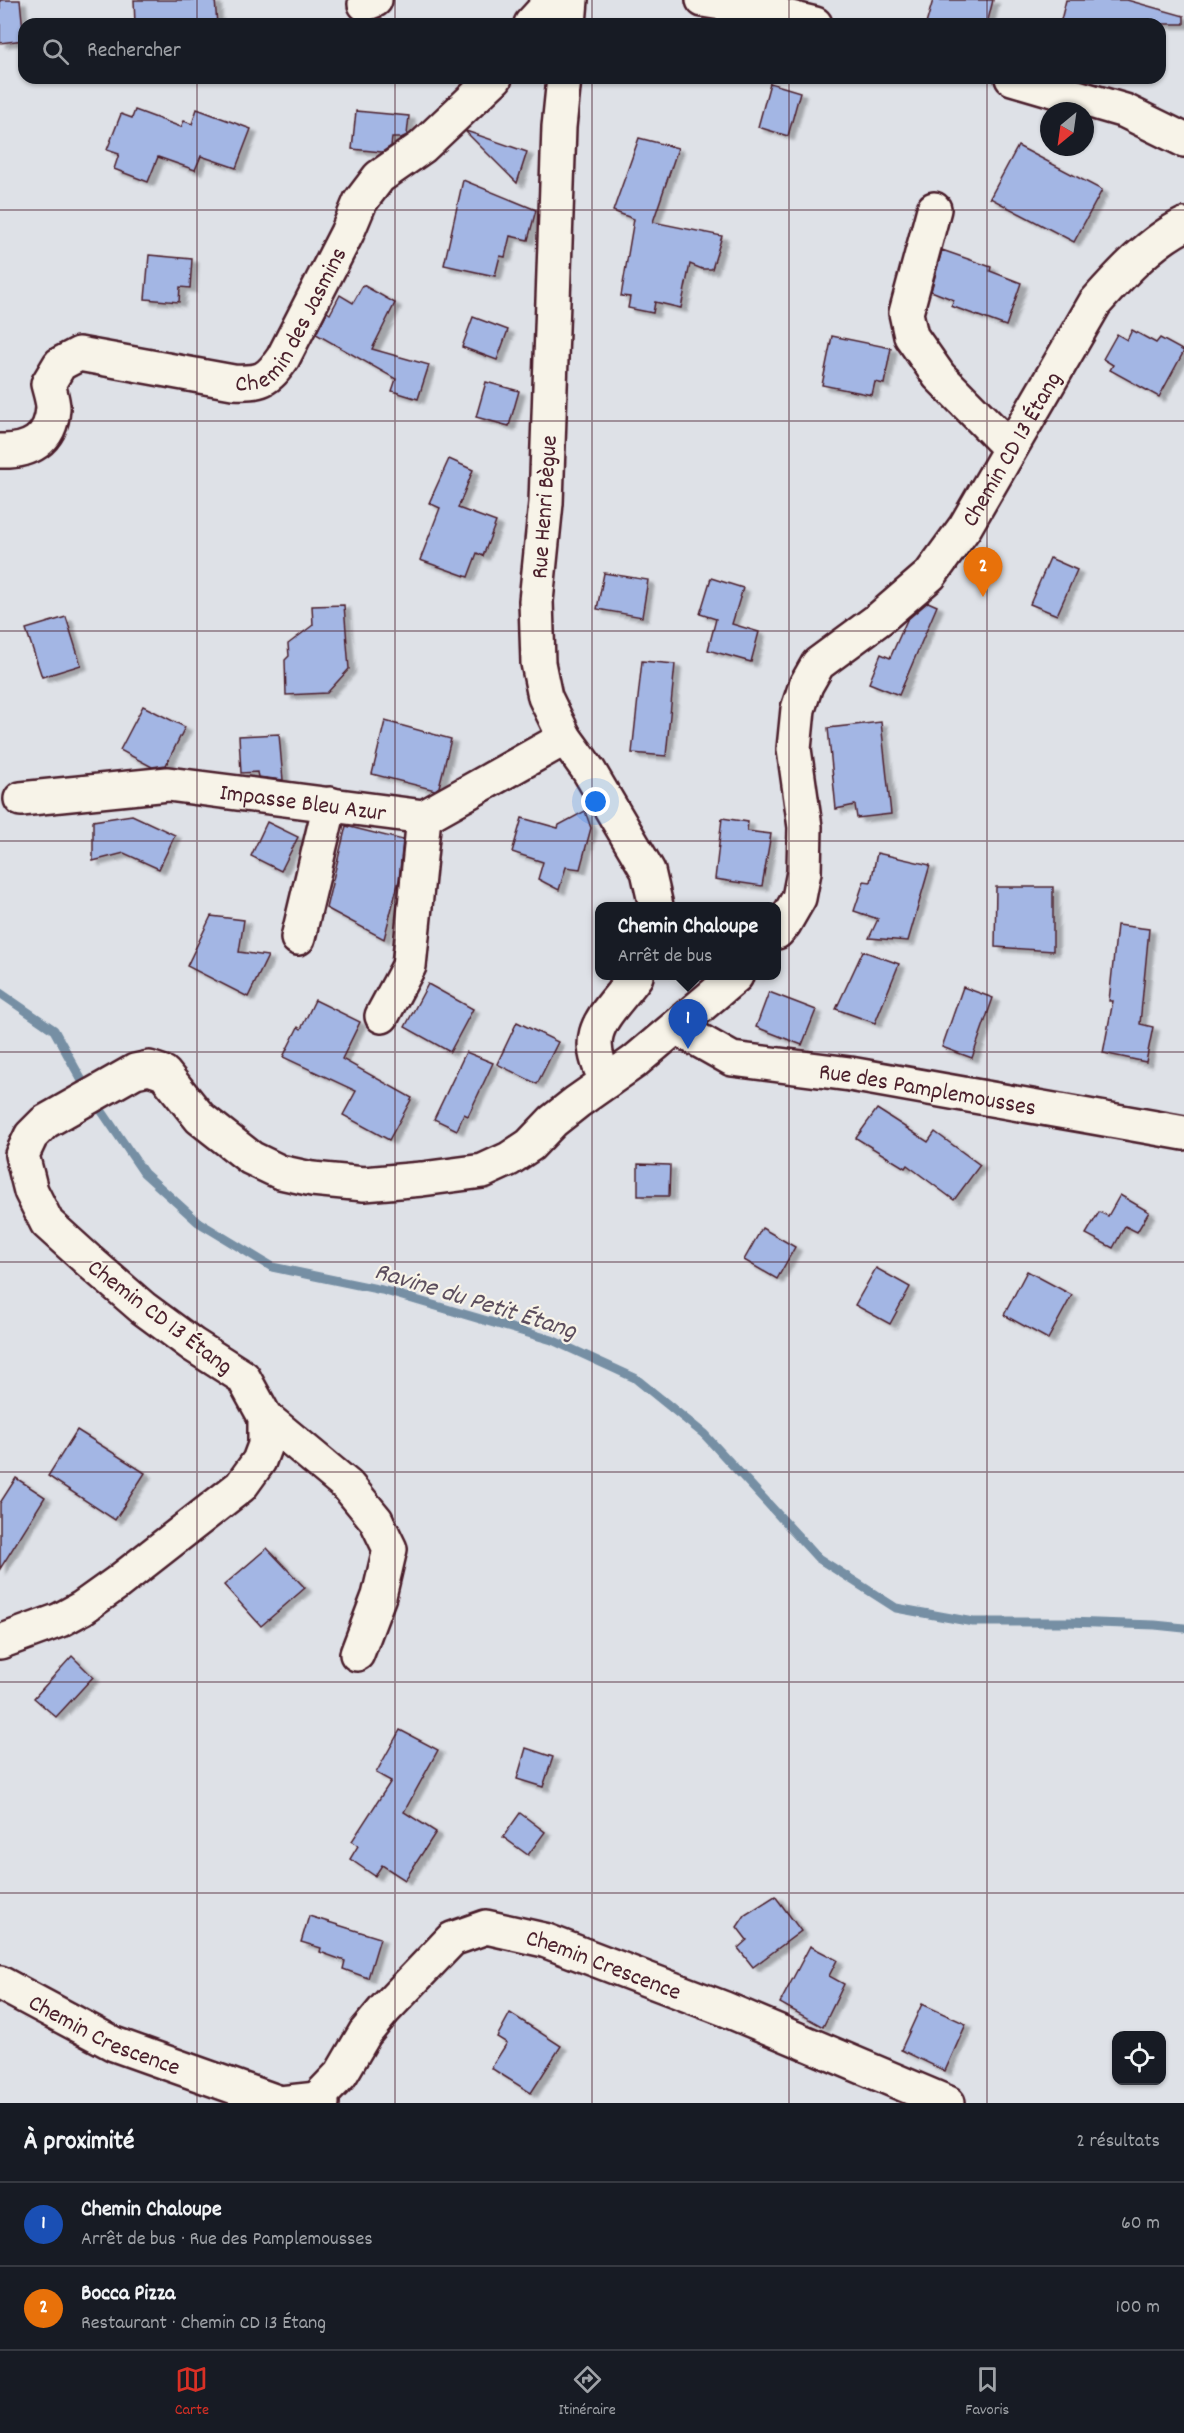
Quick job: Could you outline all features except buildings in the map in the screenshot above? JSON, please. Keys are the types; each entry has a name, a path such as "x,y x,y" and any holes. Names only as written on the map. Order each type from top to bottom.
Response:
{"street":[{"path":"536,18 552,0"},
{"path":"570,18 571,0"},
{"path":"703,0 791,18"},
{"name":"Chemin des Jasmins","path":"0,451 15,451 32,447 48,431 53,407 48,384 60,364 79,354 233,381 253,382 271,375 283,358 347,233 360,202 379,177 422,147 490,84"},
{"name":"Rue Henri Bègue","path":"564,84 546,503 536,601 538,663 545,697 565,738 589,771 648,872 655,902"},
{"path":"1033,84 1125,111 1184,140"},
{"path":"934,208 906,312 910,336 939,376 1010,448"},
{"name":"Chemin CD 13 Étang","path":"781,927 799,898 804,872 805,827 794,749 798,709 806,685 818,664 879,619 930,575 965,527 1095,303 1120,275 1184,225"},
{"path":"382,1016 409,966 424,817 565,738"},
{"name":"Impasse Bleu Azur","path":"21,799 168,784 424,817"},
{"path":"298,938 330,804"},
{"path":"632,980 597,1028 593,1045 597,1064 607,1081 677,1028 730,980"},
{"name":"Rue des Pamplemousses","path":"677,1028 732,1059 850,1074 1184,1133"},
{"name":"Chemin CD 13 Étang","path":"265,1417 243,1377 193,1345 143,1308 47,1222 31,1191 22,1155 31,1136 45,1122 135,1071 148,1068 164,1073 200,1118 251,1158 291,1175 364,1184 483,1171 509,1159 530,1145 553,1121 577,1101 607,1081"},
{"path":"0,1642 60,1620 82,1608 229,1497 252,1473 259,1461 265,1445 265,1417"},
{"path":"265,1417 348,1486 376,1520 390,1549 379,1596 357,1654"},
{"name":"Chemin Crescence","path":"0,1983 114,2044 280,2103 320,2101 341,2074 364,2033 452,1939 486,1928 544,1940 662,1984 948,2103"}],"waterway":[{"name":"Ravine du Petit Étang","path":"0,993 54,1030 86,1088 144,1173 198,1222 272,1267 382,1290 552,1340 635,1378 704,1434 818,1558 896,1608 973,1622 1068,1622 1184,1628"}],"place":[{"name":"Bocca Pizza","path":"983,597"},
{"name":"Chemin Chaloupe","path":"688,1049"}]}
